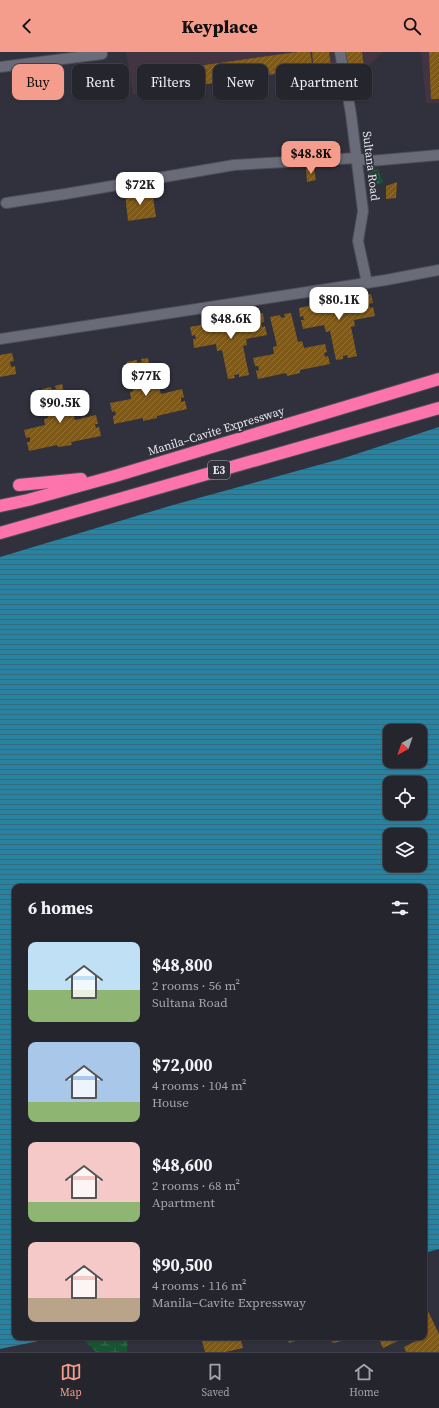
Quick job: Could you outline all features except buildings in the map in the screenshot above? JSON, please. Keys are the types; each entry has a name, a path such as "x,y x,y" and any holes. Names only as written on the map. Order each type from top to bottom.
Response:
{"highway":[{"name":"Manila–Cavite Expressway","path":"0,506 28,500 114,476 439,379"},
{"name":"E3","path":"0,533 439,408"},
{"path":"19,485 114,476"}],"street":[{"name":"Sultana Road","path":"340,52 357,158 363,211 358,241 367,282"},
{"path":"0,67 102,54"},
{"path":"6,203 234,165 357,158 370,161 439,155"},
{"path":"0,339 439,270"}],"shaded area":[{"path":"126,52 335,52 337,64 276,64 276,75 268,76 268,64 213,64 213,84 205,85 205,64 137,64 137,94 133,95"},
{"path":"342,52 383,52 370,64 344,64"},
{"path":"421,52 439,52 439,103 426,103"}],"green space":[{"path":"378,169 383,183 371,186 368,171"},
{"path":"84,1340 128,1340 127,1352 96,1352"}],"water":[{"path":"439,427 439,1249 427,1252 427,884 12,884 12,1340 44,1340 0,1349 0,557 173,505 344,458"}]}
